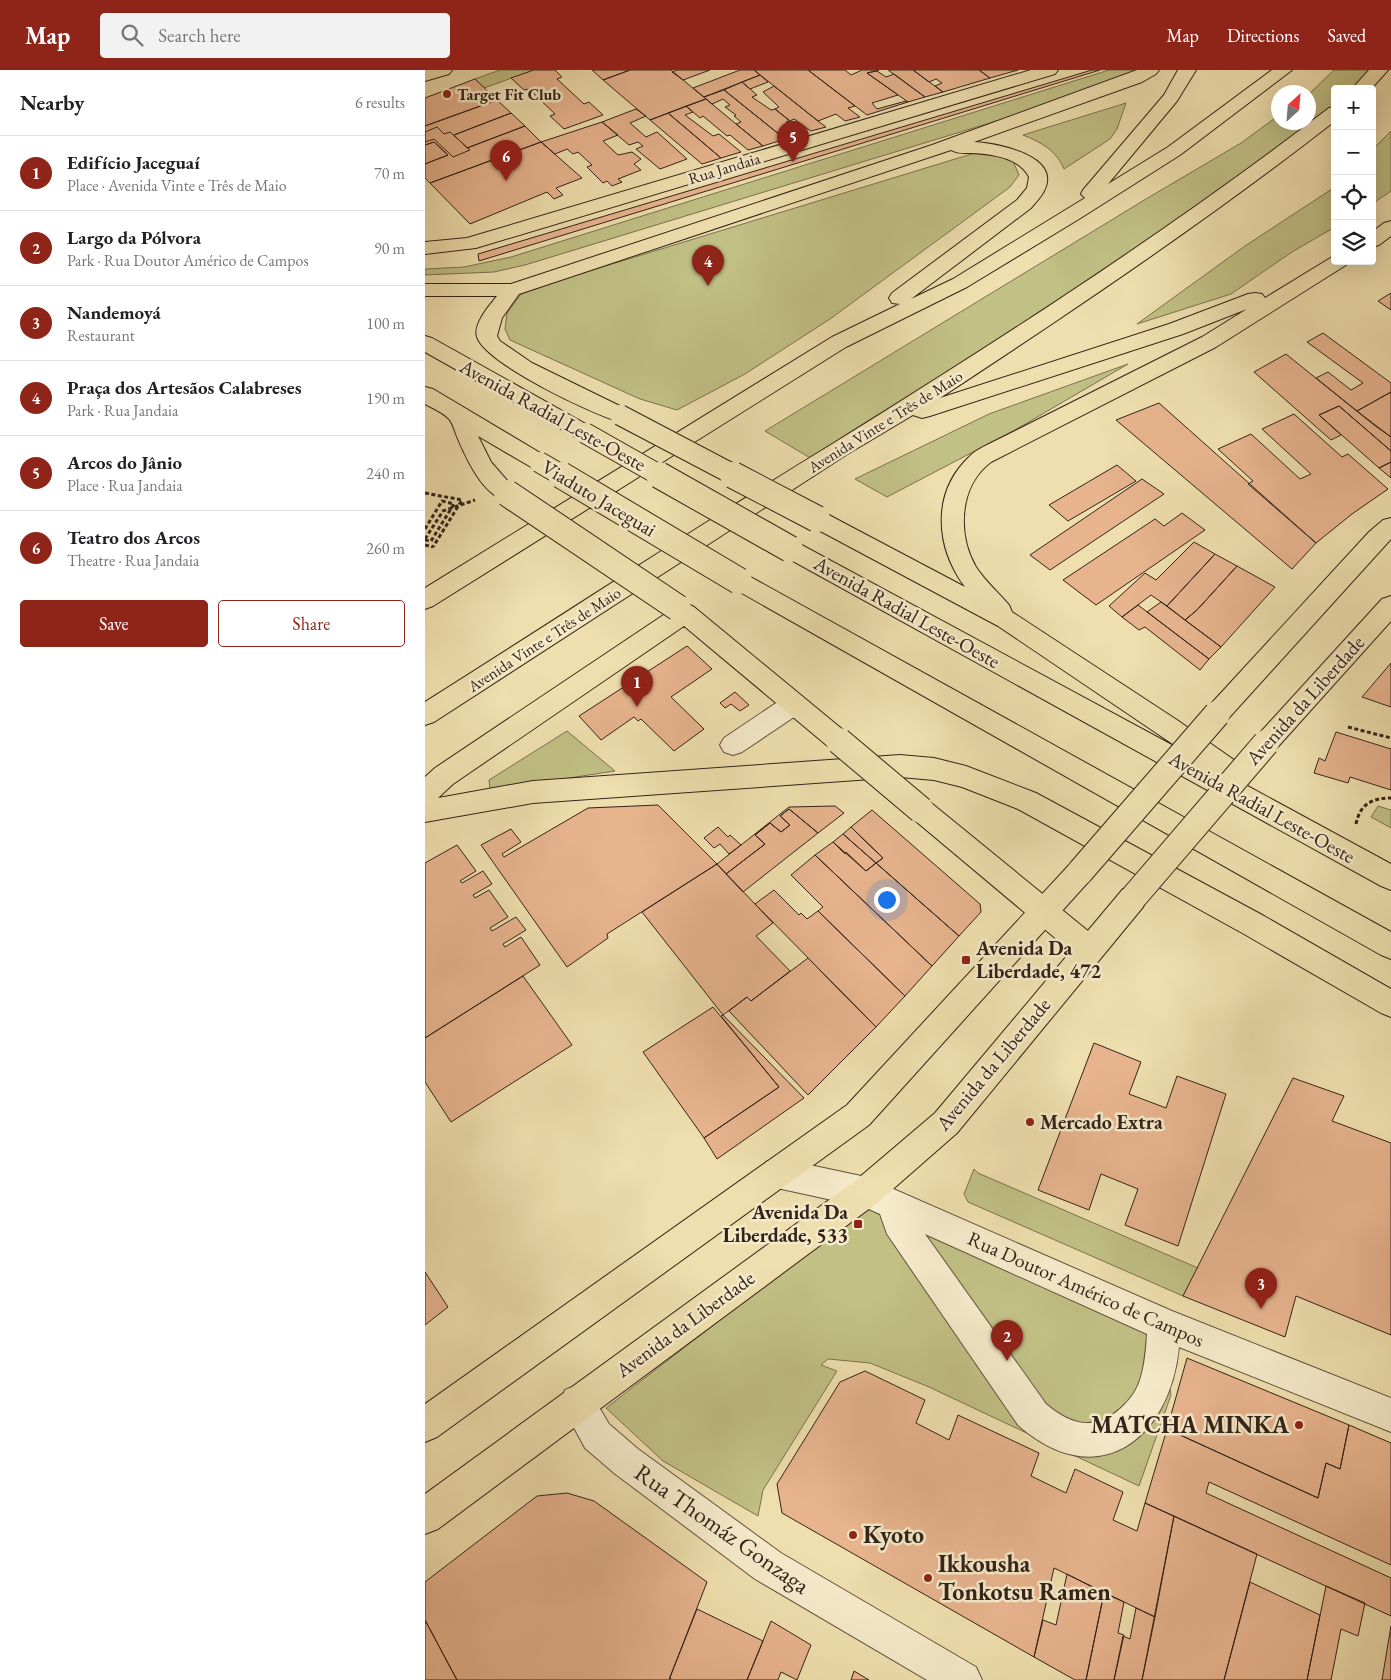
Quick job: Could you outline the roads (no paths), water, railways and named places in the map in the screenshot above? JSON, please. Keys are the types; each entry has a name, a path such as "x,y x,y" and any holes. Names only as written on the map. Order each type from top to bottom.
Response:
{"main road":[{"path":"425,76 443,70"},
{"name":"Rua Jandaia","path":"425,248 469,244 1049,70"},
{"path":"425,290 512,290 938,150 1136,78 1150,70"},
{"path":"1072,215 1165,104 1187,70"},
{"path":"839,342 960,283 1072,215 1174,151 1283,70"},
{"path":"1365,85 1379,70"},
{"name":"Avenida Vinte e Três de Maio","path":"425,715 838,450 891,420 1089,289 1271,162 1331,115"},
{"path":"425,600 713,423 839,342 956,257 1024,204 1035,190 1038,179 1034,169 1013,156 984,147 938,150"},
{"path":"1376,238 1391,227"},
{"path":"1007,620 964,568 952,536 952,512 955,493 965,476 979,460 1001,447 1209,342 1332,265"},
{"path":"891,420 1167,332 1313,276"},
{"path":"512,290 489,324 487,337 493,347 518,365 620,415 1007,620 1168,727 1334,845"},
{"name":"Avenida Radial Leste-Oeste","path":"425,343 790,548 1391,878"},
{"path":"425,394 459,414 473,452 486,472 507,494 682,611 1089,949"},
{"name":"Viaduto Jaceguai","path":"459,414 739,581 1391,946"},
{"path":"425,1425 858,1115 1045,912 1217,714 1377,538 1391,526"},
{"name":"Avenida da Liberdade","path":"425,1516 577,1402 879,1198 946,1124 1089,949 1266,743 1391,604"},
{"path":"425,793 444,776 682,611"},
{"path":"425,811 542,791 900,766 934,769 966,777 1027,801 1254,925 1391,1004"}],"street":[{"path":"733,745 794,704"},
{"name":"Rua Doutor Américo de Campos","path":"777,1173 879,1198 1165,1325 1391,1415"},
{"path":"879,1198 1030,1413 1044,1426 1063,1436 1086,1440 1107,1438 1125,1428 1141,1414 1153,1391 1160,1366 1165,1325"},
{"name":"Rua Thomáz Gonzaga","path":"577,1402 597,1436 626,1461 767,1566 963,1680"}],"place":[{"name":"Target Fit Club","path":"447,94"},
{"name":"Arcos do Jânio","path":"793,162"},
{"name":"Teatro dos Arcos","path":"506,181"},
{"name":"Praça dos Artesãos Calabreses","path":"708,286"},
{"name":"Edifício Jaceguaí","path":"637,707"},
{"name":"Avenida Da Liberdade, 472","path":"966,960"},
{"name":"Mercado Extra","path":"1030,1122"},
{"name":"Avenida Da Liberdade, 533","path":"858,1224"},
{"name":"Nandemoyá","path":"1261,1309"},
{"name":"Largo da Pólvora","path":"1007,1361"},
{"name":"MATCHA MINKA","path":"1299,1425"},
{"name":"Kyoto","path":"853,1535"},
{"name":"Ikkousha Tonkotsu Ramen","path":"928,1578"}]}
